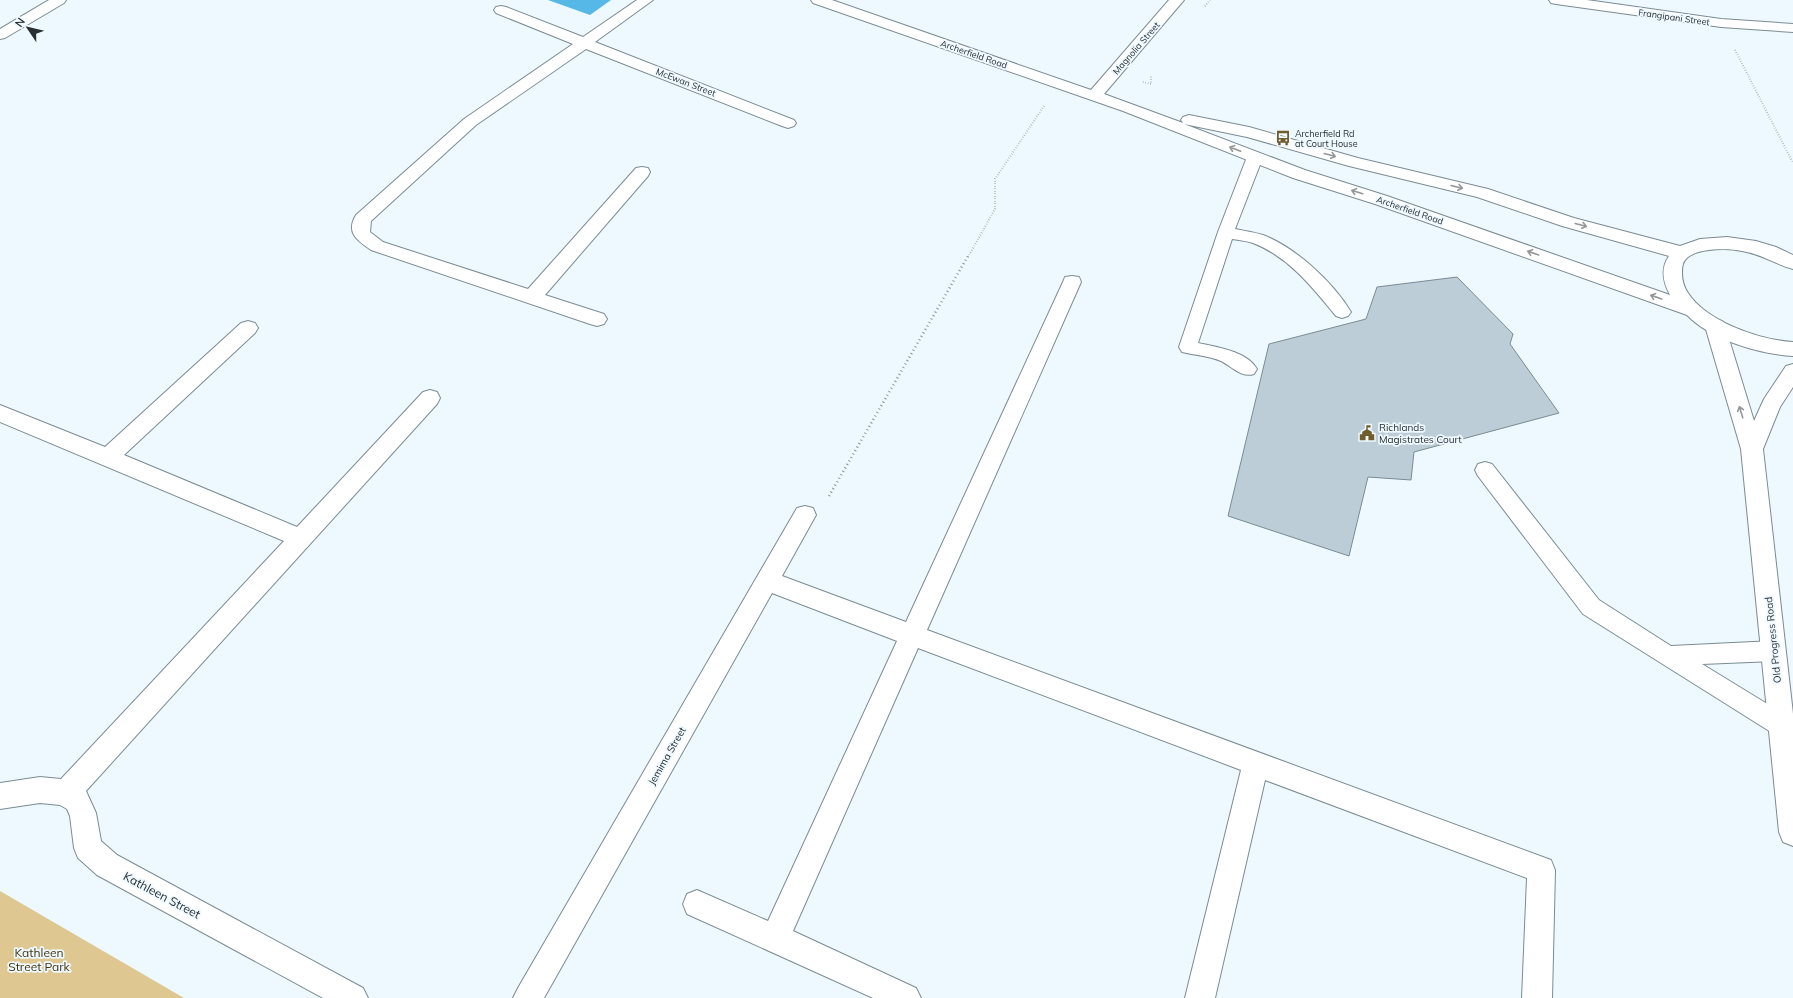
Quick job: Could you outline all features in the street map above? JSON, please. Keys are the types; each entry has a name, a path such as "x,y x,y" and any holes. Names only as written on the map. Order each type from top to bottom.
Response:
{"street":[{"path":"0,35 59,0"},
{"path":"597,319 377,246 361,234 362,219 470,122 646,0"},
{"name":"Archerfield Road","path":"818,0 1129,108 1299,174 1381,200 1692,310"},
{"name":"Magnolia Street","path":"1094,96 1178,0"},
{"name":"Frangipani Street","path":"1556,0 1721,24 1793,28"},
{"name":"McEwan Street","path":"501,10 788,123"},
{"name":"Archerfield Road","path":"1129,108 1249,132 1355,162 1482,193 1568,222 1682,253"},
{"path":"532,297 642,172"},
{"path":"1792,262 1766,251 1741,244 1718,243 1697,245 1682,253 1674,264 1672,278 1679,293 1692,310 1715,326 1738,338 1762,346 1793,349"},
{"path":"775,938 1072,282"},
{"name":"Old Progress Road","path":"1715,326 1752,449 1793,832"},
{"path":"107,458 248,328"},
{"name":"Old Progress Road","path":"1752,449 1771,405 1793,371"},
{"path":"0,796 40,790 53,790 66,793 430,398"},
{"path":"0,413 301,538"},
{"name":"Jemima Street","path":"528,998 805,515"},
{"path":"767,581 1256,762 1541,870 1537,998"},
{"path":"1200,998 1256,762"},
{"name":"Kathleen Street","path":"66,793 76,800 83,813 88,848 107,865 353,998"},
{"path":"697,904 906,998"}],"lane":[{"path":"1248,369 1225,355 1188,347 1226,232 1254,157"},
{"path":"1226,232 1258,239 1292,257 1316,280 1342,312"},
{"path":"1485,470 1591,607 1782,726"},
{"path":"1668,656 1774,651"}],"path":[{"path":"1721,24 1793,162"},
{"path":"805,515 830,495 995,209 996,179 1059,84"}],"green space":[{"name":"Kathleen Street Park","path":"0,891 184,998 0,998"}],"water":[{"path":"548,0 611,0 590,15"}],"building":[{"name":"Richlands Magistrates Court","path":"1457,277 1513,334 1510,344 1559,413 1414,452 1411,480 1368,477 1349,556 1228,516 1269,344 1366,319 1377,287"}],"place":[{"name":"Archerfield Rd at Court House","path":"1283,138"},
{"name":"Richlands Magistrates Court","path":"1367,433"}]}
